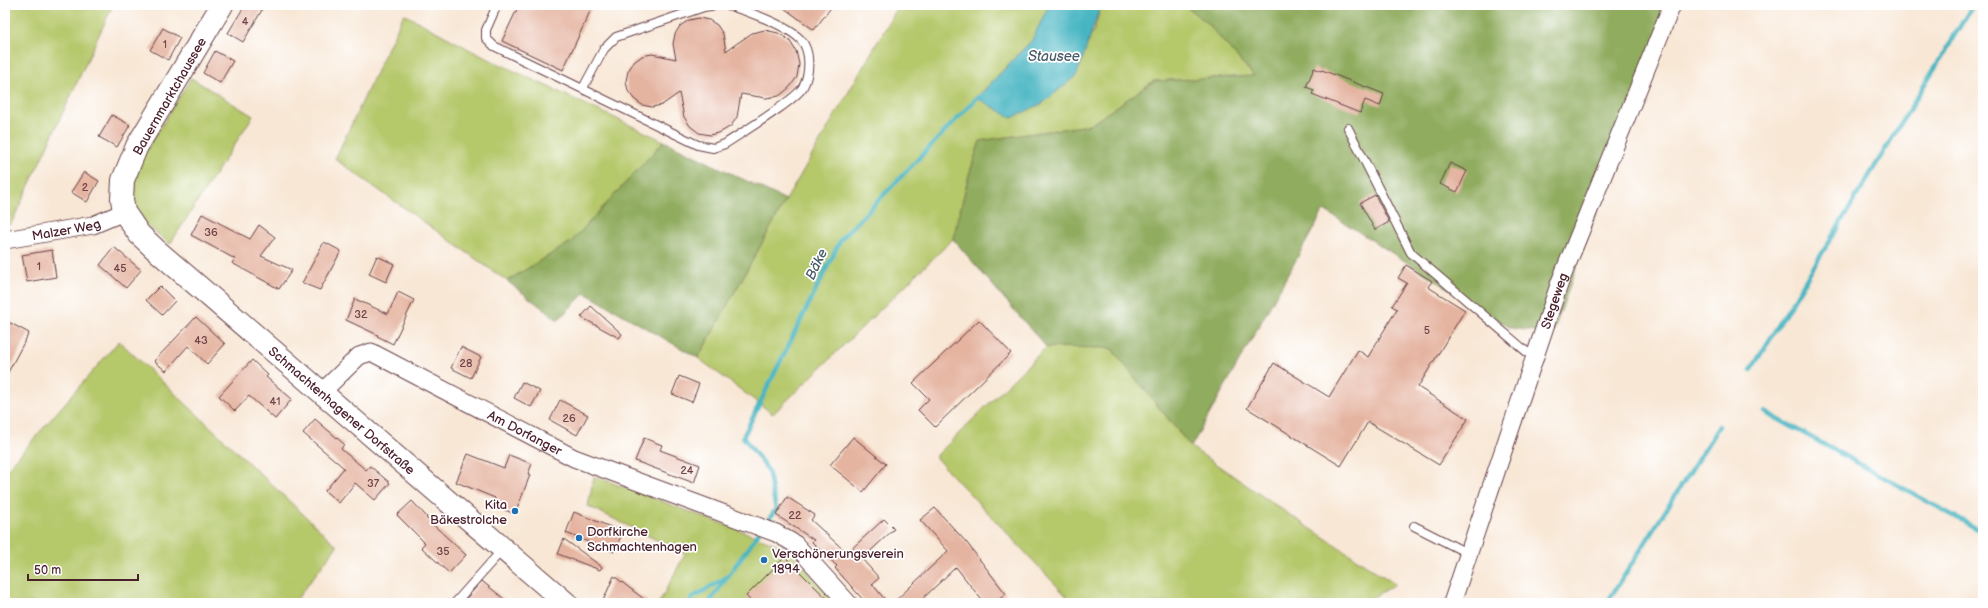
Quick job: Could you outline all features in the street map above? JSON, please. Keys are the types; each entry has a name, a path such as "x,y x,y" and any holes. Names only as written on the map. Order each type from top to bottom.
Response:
{"main road":[{"name":"Bauernmarktchaussee","path":"124,212 122,189 123,180 138,146 222,5"},
{"name":"Schmachtenhagener Dorfstraße","path":"124,212 139,234 155,249 322,392 502,550 566,603"}],"street":[{"name":"Stegeweg","path":"1452,603 1560,282 1672,5"},
{"name":"Malzer Weg","path":"5,240 94,225 124,212"},
{"name":"Am Dorfanger","path":"322,392 359,356 371,352 574,458 776,533 795,544 848,603"}],"lane":[{"path":"497,5 486,30 486,38 494,46 698,145 713,148 725,144 793,97 803,87 808,75 808,62 802,41 794,35 746,10 727,5"},
{"path":"583,88 604,49 616,37 704,7 716,5"},
{"path":"1348,128 1411,253 1535,359"},
{"path":"1414,526 1469,554"},
{"path":"455,603 502,550"}],"green space":[{"path":"5,5 113,5 11,224 5,225"},
{"path":"899,5 1049,5 1032,40 977,97 1012,118 1094,31 1101,5 1184,5 1206,22 1254,76 1154,81 1090,125 980,141 969,175 953,239 773,414 698,358 786,200"},
{"path":"1184,5 1671,5 1660,32 1553,333 1511,328 1324,210 1191,447 1111,348 1046,347 953,239 969,175 980,141 1090,125 1154,81 1254,76 1206,22"},
{"path":"404,14 478,54 664,141 571,242 507,281 335,159"},
{"path":"191,78 253,116 170,244 145,224 133,200 135,169"},
{"path":"664,141 786,200 698,358 585,293 558,320 507,281 571,242"},
{"path":"119,341 337,546 294,603 5,603 5,472"},
{"path":"1046,347 1111,348 1191,447 1287,513 1395,584 1364,603 1073,603 935,457"},
{"path":"594,476 787,548 836,603 659,603 685,554 588,506"}],"water":[{"name":"Stausee","path":"1049,5 1101,5 1077,75 1043,103 1012,118 977,98 1032,40"}],"building":[{"path":"245,5 253,5 262,10 243,42 228,33"},
{"path":"519,5 593,5 563,70 502,41"},
{"path":"780,5 833,5 814,30"},
{"path":"699,18 709,20 717,25 723,34 726,51 752,33 765,30 778,33 789,40 796,51 799,64 797,77 789,88 779,96 766,98 741,94 737,117 731,126 721,132 710,135 699,133 690,126 684,117 679,93 662,105 652,107 642,105 634,99 628,91 626,81 628,71 634,62 642,56 652,54 676,59 673,44 675,34 680,26 689,20"},
{"path":"163,28 180,38 168,60 150,50"},
{"path":"215,51 233,61 220,83 203,73"},
{"path":"1314,68 1384,94 1380,106 1365,100 1360,113 1312,94 1314,90 1306,87"},
{"path":"112,115 130,125 117,147 99,137"},
{"path":"1450,163 1467,171 1457,192 1440,184"},
{"path":"84,172 99,181 87,202 71,192"},
{"path":"1375,195 1389,222 1375,230 1360,203"},
{"path":"202,214 250,239 259,225 275,237 261,256 292,270 279,289 232,263 235,259 191,235"},
{"path":"324,242 341,251 320,290 302,283"},
{"path":"114,247 141,270 126,288 100,265"},
{"path":"52,250 56,277 27,282 22,255"},
{"path":"377,256 394,264 386,282 369,274"},
{"path":"1406,265 1432,281 1428,287 1465,310 1418,387 1468,419 1439,465 1368,422 1341,466 1247,408 1274,363 1329,397 1358,350 1368,357 1397,309 1392,306 1407,283 1398,278"},
{"path":"160,286 175,301 162,315 146,300"},
{"path":"398,292 414,300 393,344 346,320 355,299 388,314"},
{"path":"591,306 622,334 619,338 581,317"},
{"path":"196,317 225,344 207,364 188,346 166,371 154,361"},
{"path":"5,320 29,333 5,378"},
{"path":"979,320 1011,353 935,427 918,410 929,399 913,383"},
{"path":"461,347 481,357 471,378 451,368"},
{"path":"252,360 268,375 266,377 292,399 275,419 249,396 235,411 219,396"},
{"path":"679,376 699,384 692,402 672,394"},
{"path":"522,382 540,391 531,407 514,398"},
{"path":"560,400 588,415 577,435 550,420"},
{"path":"315,419 344,444 341,449 366,470 370,466 390,483 375,500 355,483 339,503 325,491 344,468 303,433"},
{"path":"853,437 886,464 863,492 830,465"},
{"path":"644,438 662,445 660,450 700,465 694,483 635,461"},
{"path":"468,454 504,468 509,455 532,464 528,474 530,475 515,514 492,505 495,498 456,482"},
{"path":"787,497 815,515 811,520 847,553 884,519 894,529 862,559 879,578 872,584 888,603 866,603 835,568 837,566 812,542 814,540 776,515"},
{"path":"412,501 427,517 426,518 466,555 449,573 421,547 425,543 397,515"},
{"path":"935,508 967,543 1006,594 994,603 984,603 956,567 918,603 893,603 948,551 920,520"},
{"path":"574,512 623,532 614,552 566,533"},
{"path":"564,539 602,567 600,570 558,554"},
{"path":"785,557 832,603 753,603 746,596"},
{"path":"614,576 649,603 602,603"},
{"path":"482,581 509,603 462,603"}],"waterway":[{"path":"1751,370 1973,5"},
{"name":"Bäke","path":"765,525 776,509 768,470 743,437 841,239 977,98 981,96"},
{"path":"1765,412 1983,532"},
{"path":"1607,603 1719,426"},
{"name":"Bäke","path":"709,603 760,531"},
{"path":"690,603 692,598 727,577"}],"place":[{"name":"Kita Bäkestrolche","path":"515,511"},
{"name":"Dorfkirche Schmachtenhagen","path":"579,538"},
{"name":"Verschönerungsverein 1894","path":"764,560"}]}
